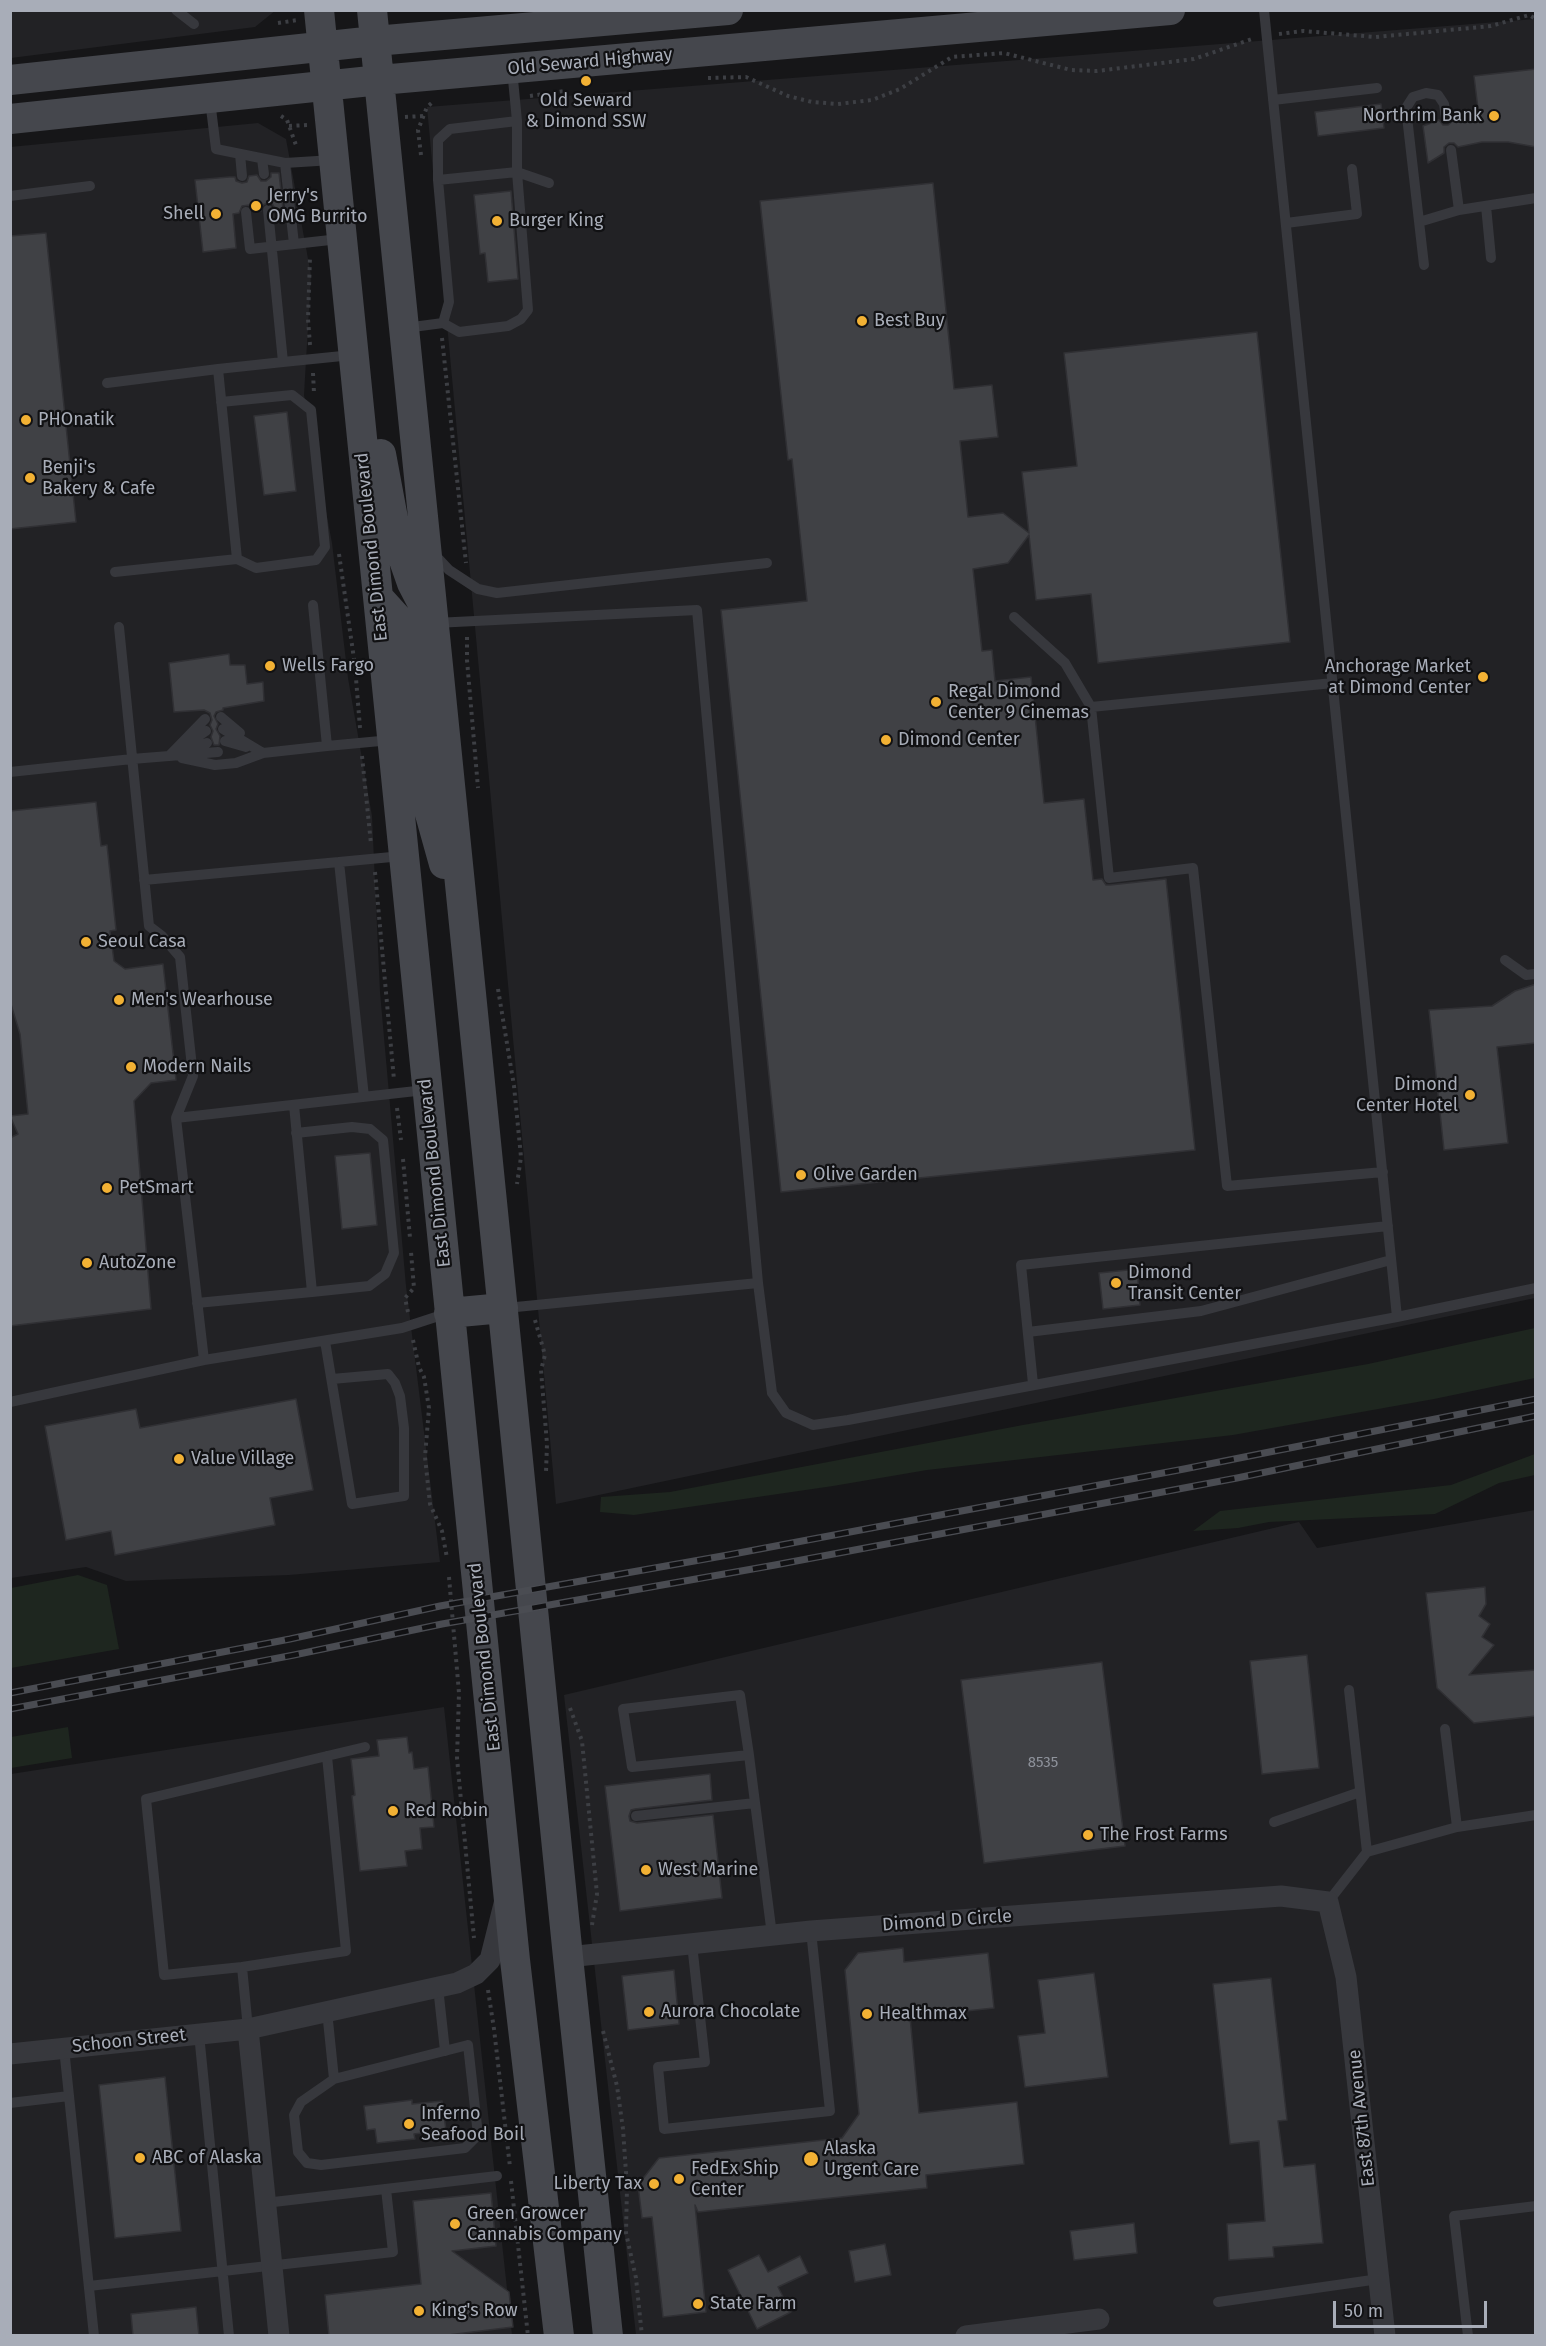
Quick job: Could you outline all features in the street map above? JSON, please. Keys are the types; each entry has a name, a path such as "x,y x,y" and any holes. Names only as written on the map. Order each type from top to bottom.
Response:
{"main road":[{"name":"East Dimond Boulevard","path":"320,10 515,1960 559,2336"},
{"path":"372,10 463,918 517,1307 581,1956 608,2336"},
{"path":"10,80 375,41 728,10"},
{"name":"Old Seward Highway","path":"10,119 985,19 1170,10"},
{"path":"10,94 75,73"},
{"path":"352,340 372,407 397,540 412,583 434,623"},
{"path":"378,597 407,629 414,659 425,796 441,856 463,918"},
{"path":"449,1313 517,1307"}],"street":[{"path":"481,1968 490,1960 509,1884"},
{"name":"Dimond D Circle","path":"581,1956 811,1931 1281,1896 1328,1902"},
{"name":"East 87th Avenue","path":"1328,1902 1346,1977 1385,2336"},
{"name":"Schoon Street","path":"10,2054 248,2029 457,1983 476,1974 481,1968"},
{"path":"248,2029 279,2336"},
{"path":"966,2336 1099,2319"}],"lane":[{"path":"176,10 194,24"},
{"path":"1264,10 1397,1317"},
{"path":"405,328 443,323 459,332 508,326 521,320 528,310 517,172 517,121 512,69"},
{"path":"1274,100 1377,88"},
{"path":"1424,265 1406,108 1413,97 1426,93 1438,95 1444,104 1446,118"},
{"path":"210,97 216,149 285,164 334,160"},
{"path":"443,323 449,302 438,180 438,140 450,129 517,121"},
{"path":"1451,150 1459,210"},
{"path":"240,154 242,176"},
{"path":"262,159 264,174"},
{"path":"285,164 294,244"},
{"path":"1286,223 1357,214 1352,169"},
{"path":"438,180 517,172 549,183"},
{"path":"10,196 90,186"},
{"path":"1419,222 1459,210 1536,198"},
{"path":"1485,206 1491,258"},
{"path":"268,210 283,362"},
{"path":"246,212 250,249 342,239"},
{"path":"107,383 283,362 352,340"},
{"path":"218,369 237,559"},
{"path":"115,572 237,559 256,568 316,560 325,547 311,410 292,395 221,402"},
{"path":"426,545 449,570 478,589 497,593 766,563"},
{"path":"313,605 327,746"},
{"path":"434,623 697,610 758,1283 772,1393 786,1413 813,1425 1397,1317 1536,1288"},
{"path":"1014,617 1065,663 1091,706 1109,878 1193,868 1227,1186 1383,1172"},
{"path":"119,627 149,926 162,936 180,957 192,1076 176,1118 204,1360"},
{"path":"1091,706 1333,683"},
{"path":"170,755 206,719"},
{"path":"222,723 263,753"},
{"path":"170,755 206,731"},
{"path":"234,750 263,753 392,740"},
{"path":"225,741 263,753"},
{"path":"170,755 207,743"},
{"path":"10,772 218,752"},
{"path":"170,755 215,765 236,763 263,753"},
{"path":"144,880 404,855"},
{"path":"339,862 364,1097"},
{"path":"1505,960 1526,975 1535,974"},
{"path":"176,1118 427,1090"},
{"path":"294,1105 312,1292"},
{"path":"197,1303 369,1286 385,1274 394,1253 383,1140 370,1129 352,1127 296,1133"},
{"path":"1033,1384 1022,1265 1388,1226"},
{"path":"1028,1332 1201,1311 1391,1260"},
{"path":"517,1307 758,1283"},
{"path":"10,1402 204,1360 402,1328 449,1313"},
{"path":"325,1341 352,1504 404,1496 404,1428 400,1396 395,1383 388,1374 332,1379"},
{"path":"1349,1690 1367,1852"},
{"path":"748,1755 632,1767 623,1709 740,1695 755,1803 772,1935"},
{"path":"1445,1729 1457,1827"},
{"path":"327,1756 346,1952 242,1967 164,1975 147,1799 327,1756 365,1747"},
{"path":"1274,1822 1360,1792"},
{"path":"636,1816 755,1803"},
{"path":"1328,1902 1367,1852 1457,1827 1536,1815"},
{"path":"692,1944 705,2062 658,2067 664,2129 830,2110 811,1931"},
{"path":"242,1967 248,2029"},
{"path":"438,1987 445,2051"},
{"path":"327,2011 334,2079"},
{"path":"199,2034 229,2336"},
{"path":"468,2045 478,2136 465,2148 321,2165 308,2163 298,2152 294,2115 301,2102 334,2079 468,2045"},
{"path":"64,2048 94,2336"},
{"path":"10,2103 69,2096"},
{"path":"266,2203 497,2176"},
{"path":"88,2286 393,2253 386,2189"},
{"path":"1468,2336 1454,2216 1536,2206"},
{"path":"1218,2302 1379,2278"}],"path":[{"path":"1303,31 1376,37 1491,26 1529,13 1536,19"},
{"path":"701,79 746,77 788,96 812,102 837,104 872,100 900,89 952,57 1004,53 1071,70 1097,71 1194,59 1254,39"},
{"path":"517,1307 544,1355 541,1370 547,1444 546,1479"},
{"path":"568,1705 582,1741 597,1894 592,1924 581,1956"},
{"path":"481,1968 486,1978 494,2029 510,2169"},
{"path":"601,2024 617,2086 623,2129 627,2187 626,2232 636,2278 642,2336"},
{"path":"511,2181 528,2336"}],"shaded area":[{"path":"276,10 255,27 11,58 10,11"},
{"name":"Dimond Center","path":"1535,19 1535,1298 556,1504 427,107"},
{"path":"258,123 286,139 311,275 304,395 332,543 348,678 372,816 380,992 406,1286 440,1562 289,1575 126,1581 86,1567 11,1578 10,147"},
{"path":"1535,1328 1535,1378 1434,1399 1233,1435 927,1470 634,1515 600,1512 601,1497 670,1492 1023,1425 1368,1364"},
{"path":"1535,1454 1535,1475 1499,1483 1435,1514 1269,1522 1238,1528 1193,1531 1220,1511 1451,1485"},
{"path":"1535,1510 1535,2335 636,2335 564,1695 1299,1522 1317,1548"},
{"path":"78,1575 107,1585 119,1649 11,1668 11,1588"},
{"path":"444,1707 512,2335 11,2336 11,1774"},
{"path":"68,1727 72,1758 11,1768 11,1737"}],"building":[{"name":"Northrim Bank","path":"1536,69 1536,147 1508,142 1482,142 1458,147 1454,143 1449,143 1444,147 1444,153 1428,163 1423,126 1439,120 1443,125 1448,125 1453,121 1453,116 1478,109 1474,76"},
{"path":"1381,104 1384,128 1318,136 1315,112"},
{"name":"Shell","path":"271,173 279,173 283,209 275,209 272,203 261,206 261,211 253,211 250,205 242,206 239,213 233,214 236,248 203,252 195,180 235,177 236,181 242,183 247,182 249,176 257,175 261,181 266,181 271,177"},
{"name":"Dimond Center","path":"933,183 954,389 992,385 998,437 960,441 968,517 1003,513 1029,533 1022,472 1077,466 1064,353 1257,332 1290,642 1098,663 1091,594 1036,600 1029,535 1008,563 973,569 982,651 992,650 995,681 1031,677 1044,803 1084,799 1093,880 1102,879 1106,885 1110,885 1166,879 1195,1150 781,1192 721,610 807,601 792,459 788,460 760,201"},
{"name":"Burger King","path":"511,191 518,279 488,282 485,253 480,254 474,195"},
{"path":"46,233 76,522 10,529 10,236"},
{"path":"287,412 296,491 264,495 254,416"},
{"path":"229,654 230,665 245,665 247,684 263,682 264,701 223,708 216,712 214,716 218,724 216,729 220,736 219,745 214,745 211,737 213,731 210,725 212,720 210,713 204,710 174,712 169,663"},
{"path":"96,802 101,846 107,845 116,930 110,931 114,961 125,969 163,964 176,1080 151,1083 134,1101 151,1309 10,1326 10,1138 18,1134 10,1116 28,1114 20,1034 10,1001 10,811"},
{"name":"Dimond Center Hotel","path":"1536,984 1536,1043 1497,1047 1508,1143 1444,1150 1429,1010 1492,1006 1515,991"},
{"path":"370,1153 377,1225 342,1229 335,1156"},
{"path":"1137,1269 1140,1305 1103,1309 1099,1273"},
{"name":"Value Village","path":"296,1399 313,1490 270,1498 275,1525 115,1555 111,1531 66,1540 45,1426 136,1409 140,1428"},
{"path":"1485,1587 1486,1604 1479,1616 1490,1624 1482,1637 1494,1645 1469,1675 1536,1670 1536,1716 1474,1723 1437,1688 1426,1593"},
{"path":"1307,1655 1319,1768 1262,1774 1250,1661"},
{"path":"1102,1662 1125,1846 984,1863 961,1680"},
{"name":"Red Robin","path":"407,1737 414,1769 428,1767 434,1827 420,1828 422,1849 405,1851 407,1866 360,1871 352,1796 355,1795 351,1759 379,1756 377,1740"},
{"path":"710,1774 712,1800 635,1809 631,1810 629,1816 630,1821 637,1823 713,1815 722,1898 620,1911 605,1786"},
{"path":"903,1948 904,1962 988,1953 994,2008 910,2017 919,2113 1017,2102 1024,2164 926,2175 927,2188 698,2212 695,2205 706,2312 663,2317 652,2217 642,2218 638,2185 659,2158 842,2138 859,2114 845,1970 858,1953"},
{"path":"674,1970 679,2024 628,2030 622,1976"},
{"path":"1094,1973 1108,2077 1025,2087 1018,2036 1045,2033 1038,1980"},
{"path":"1271,1978 1287,2120 1278,2121 1284,2167 1315,2164 1323,2243 1273,2247 1274,2257 1229,2260 1227,2224 1265,2221 1259,2141 1230,2144 1213,1984"},
{"name":"ABC of Alaska","path":"165,2077 181,2231 115,2238 99,2085"},
{"path":"412,2100 412,2104 442,2101 446,2130 414,2134 415,2139 377,2143 375,2129 367,2130 364,2106"},
{"name":"King's Row","path":"491,2193 496,2246 452,2251 509,2292 513,2327 440,2336 329,2336 325,2295 421,2284 413,2201"},
{"path":"1134,2223 1137,2253 1074,2260 1070,2231"},
{"path":"885,2244 891,2275 855,2282 849,2251"},
{"path":"759,2255 768,2272 800,2256 808,2273 778,2287 791,2312 757,2329 728,2270"},
{"path":"196,2307 199,2336 133,2336 131,2314"}],"railway":[{"path":"10,1693 290,1639 440,1606 728,1555 1184,1469 1536,1399"},
{"path":"10,1709 294,1655 442,1624 775,1565 1237,1478 1536,1416"}],"place":[{"name":"Old Seward & Dimond SSW","path":"586,81"},
{"name":"Northrim Bank","path":"1494,116"},
{"name":"Jerry's OMG Burrito","path":"256,206"},
{"name":"Shell","path":"216,214"},
{"name":"Burger King","path":"497,221"},
{"name":"Best Buy","path":"862,321"},
{"name":"PHOnatik","path":"26,420"},
{"name":"Benji's Bakery & Cafe","path":"30,478"},
{"name":"Wells Fargo","path":"270,666"},
{"name":"Anchorage Market at Dimond Center","path":"1483,677"},
{"name":"Regal Dimond Center 9 Cinemas","path":"936,702"},
{"name":"Dimond Center","path":"886,740"},
{"name":"Seoul Casa","path":"86,942"},
{"name":"Men's Wearhouse","path":"119,1000"},
{"name":"Modern Nails","path":"131,1067"},
{"name":"Dimond Center Hotel","path":"1470,1095"},
{"name":"Olive Garden","path":"801,1175"},
{"name":"PetSmart","path":"107,1188"},
{"name":"AutoZone","path":"87,1263"},
{"name":"Dimond Transit Center","path":"1116,1283"},
{"name":"Value Village","path":"179,1459"},
{"name":"Red Robin","path":"393,1811"},
{"name":"The Frost Farms","path":"1088,1835"},
{"name":"West Marine","path":"646,1870"},
{"name":"Aurora Chocolate","path":"649,2012"},
{"name":"Healthmax","path":"867,2014"},
{"name":"Inferno Seafood Boil","path":"409,2124"},
{"name":"ABC of Alaska","path":"140,2158"},
{"name":"Alaska Urgent Care","path":"811,2159"},
{"name":"FedEx Ship Center","path":"679,2179"},
{"name":"Liberty Tax","path":"654,2184"},
{"name":"Green Growcer Cannabis Company","path":"455,2224"},
{"name":"State Farm","path":"698,2304"},
{"name":"King's Row","path":"419,2311"}]}
